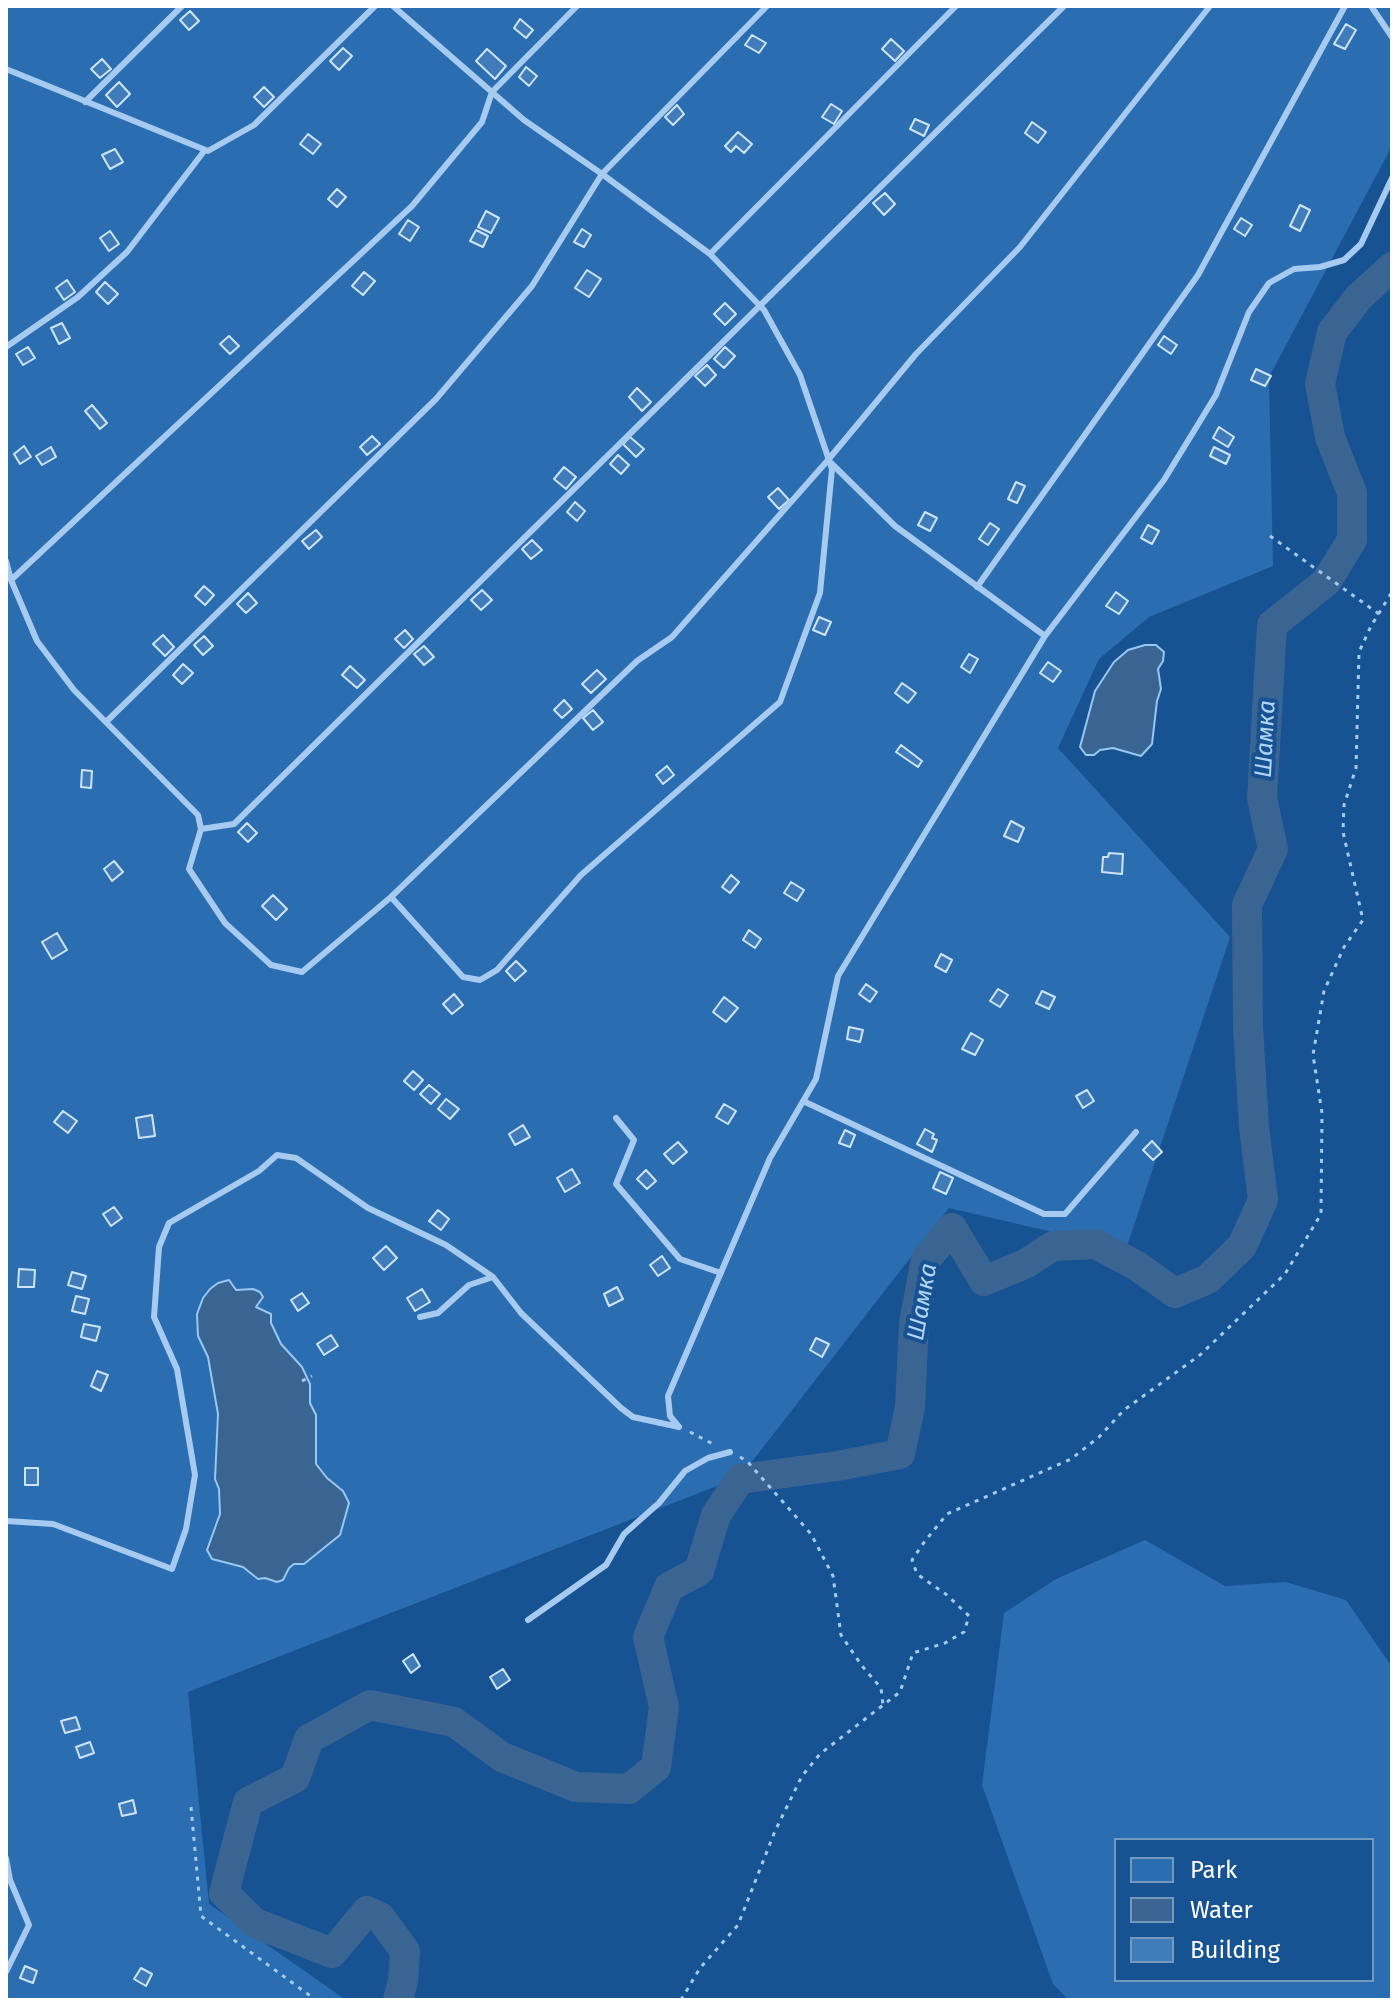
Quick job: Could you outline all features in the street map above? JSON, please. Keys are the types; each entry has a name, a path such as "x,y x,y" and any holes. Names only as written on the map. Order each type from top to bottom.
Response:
{"lane":[{"path":"85,102 182,6"},
{"path":"6,69 208,151 254,125 375,6"},
{"path":"391,897 463,977 480,980 497,970 581,875 780,702 820,593 832,469 800,375 759,304 710,254 524,120 393,6"},
{"path":"11,580 412,206 482,122 492,92 577,6"},
{"path":"107,721 436,399 532,286 602,174 767,6"},
{"path":"710,254 956,6"},
{"path":"201,829 234,824 1064,6"},
{"path":"6,561 37,641 74,690 198,815 201,829 189,869 225,923 271,965 302,972 391,897 637,661 672,637 828,460 916,354 1020,247 1210,6"},
{"path":"977,587 1198,275 1345,6"},
{"path":"1371,6 1392,37"},
{"path":"6,347 78,297 127,252 205,150"},
{"path":"679,1427 670,1416 668,1396 770,1158 816,1079 838,976 1045,636 1164,480 1216,395 1249,312 1269,283 1294,269 1320,267 1344,260 1361,244 1392,178"},
{"path":"828,460 895,526 1045,636"},
{"path":"803,1101 1044,1214 1065,1214 1136,1132"},
{"path":"616,1118 634,1140 616,1184 680,1259 721,1273"},
{"path":"6,1521 53,1524 172,1569 186,1529 195,1475 177,1369 154,1317 159,1247 169,1223 259,1171 277,1155 296,1158 368,1208 446,1245 493,1277 521,1313 621,1408 633,1417 679,1427"},
{"path":"420,1317 438,1313 469,1285 493,1277"},
{"path":"528,1620 606,1565 624,1534 659,1503 685,1471 708,1458 730,1452"},
{"path":"6,1858 10,1880 29,1925 6,1972"}],"path":[{"path":"1270,536 1379,614"},
{"path":"681,2000 700,1968 738,1925 775,1831 802,1776 820,1754 900,1692 913,1653 945,1643 964,1632 969,1616 947,1595 917,1574 912,1560 947,1514 1071,1459 1099,1437 1124,1410 1200,1355 1285,1274 1321,1214 1322,1113 1313,1055 1324,991 1344,947 1363,920 1343,832 1344,805 1356,768 1359,652 1392,592"},
{"path":"302,1381 312,1376"},
{"path":"679,1427 747,1461 811,1534 833,1576 841,1635 881,1688 883,1705"},
{"path":"191,1807 201,1916 316,2000"}],"green space":[{"path":"6,6 1392,6 1392,146 1269,377 1273,566 1149,617 1099,659 1058,748 1230,937 1126,1249 949,1208 740,1477 188,1692 209,1904 346,2000 6,2000"},
{"path":"1145,1540 1225,1586 1286,1582 1346,1600 1392,1667 1392,2000 1069,2000 1053,1984 982,1785 1004,1613 1056,1579"}],"water":[{"path":"1156,645 1164,652 1158,669 1161,689 1152,744 1141,756 1113,748 1086,755 1080,747 1095,691 1114,662 1128,650"},
{"path":"229,1280 236,1290 253,1289 260,1292 263,1297 256,1307 271,1314 271,1323 281,1344 302,1367 310,1384 310,1403 316,1415 316,1464 343,1491 349,1503 340,1535 304,1564 294,1564 283,1580 277,1582 258,1579 243,1567 212,1559 207,1550 220,1514 219,1489 215,1479 218,1414 208,1357 198,1336 197,1314 210,1289"}],"building":[{"path":"190,11 199,21 189,30 180,20"},
{"path":"520,19 533,30 526,38 514,28"},
{"path":"1346,24 1356,30 1345,49 1334,44"},
{"path":"752,35 766,43 759,53 745,45"},
{"path":"891,39 904,51 895,61 882,49"},
{"path":"343,48 352,56 339,70 330,61"},
{"path":"487,49 506,66 495,79 476,61"},
{"path":"102,59 111,69 100,78 91,69"},
{"path":"526,67 537,76 529,86 519,77"},
{"path":"119,82 130,94 117,107 106,95"},
{"path":"264,87 274,97 264,107 254,97"},
{"path":"831,104 842,111 834,124 822,117"},
{"path":"677,105 684,114 673,125 665,117"},
{"path":"915,119 929,125 924,136 910,129"},
{"path":"1032,122 1046,132 1038,143 1025,133"},
{"path":"738,132 752,144 744,153 736,146 731,152 725,146"},
{"path":"308,134 321,144 313,154 300,144"},
{"path":"115,149 123,162 110,169 102,155"},
{"path":"337,189 346,197 337,207 328,199"},
{"path":"885,193 895,204 884,215 873,203"},
{"path":"1300,205 1310,210 1300,231 1290,226"},
{"path":"486,211 499,218 491,233 478,227"},
{"path":"1241,218 1252,225 1245,236 1234,229"},
{"path":"408,220 419,227 410,241 399,234"},
{"path":"582,229 591,235 584,247 574,242"},
{"path":"476,230 488,236 483,247 470,241"},
{"path":"110,231 119,244 109,251 100,238"},
{"path":"587,270 601,279 589,297 575,288"},
{"path":"364,272 375,281 363,295 352,286"},
{"path":"67,280 75,292 64,300 56,288"},
{"path":"105,282 118,294 108,304 96,292"},
{"path":"725,303 736,314 725,325 714,314"},
{"path":"62,323 70,338 59,344 51,328"},
{"path":"229,336 239,346 230,354 220,344"},
{"path":"1164,336 1177,345 1171,354 1158,345"},
{"path":"28,347 35,358 23,365 16,354"},
{"path":"725,347 735,356 724,368 714,359"},
{"path":"707,365 716,375 705,386 695,376"},
{"path":"1256,369 1271,376 1265,386 1251,380"},
{"path":"637,388 651,402 642,411 629,397"},
{"path":"92,405 107,423 100,429 85,411"},
{"path":"1219,427 1234,437 1228,447 1213,438"},
{"path":"372,436 380,444 367,455 360,447"},
{"path":"630,437 644,449 636,457 623,444"},
{"path":"24,446 31,457 20,464 14,454"},
{"path":"51,447 56,457 42,465 36,456"},
{"path":"1214,447 1230,455 1226,464 1210,456"},
{"path":"618,455 629,465 621,474 610,464"},
{"path":"564,467 576,477 566,489 554,479"},
{"path":"1016,482 1025,486 1017,503 1008,499"},
{"path":"778,488 789,500 779,509 768,497"},
{"path":"575,502 585,511 577,521 567,512"},
{"path":"925,512 937,518 930,531 918,525"},
{"path":"990,523 999,529 988,545 979,539"},
{"path":"1148,525 1159,531 1152,544 1141,538"},
{"path":"316,530 322,537 309,549 302,541"},
{"path":"532,540 542,550 531,559 522,549"},
{"path":"204,586 214,595 205,605 195,596"},
{"path":"482,590 492,600 481,610 471,600"},
{"path":"1116,592 1128,601 1119,614 1106,606"},
{"path":"248,593 257,603 246,613 237,604"},
{"path":"819,617 831,622 825,635 813,630"},
{"path":"405,630 413,639 404,648 395,639"},
{"path":"163,635 174,647 165,656 153,644"},
{"path":"204,636 213,646 203,655 194,645"},
{"path":"424,646 434,657 424,665 414,654"},
{"path":"969,654 978,659 970,673 961,667"},
{"path":"1048,662 1061,671 1053,682 1040,673"},
{"path":"183,664 193,673 182,684 173,675"},
{"path":"350,666 365,680 357,688 342,675"},
{"path":"597,670 606,679 591,693 582,684"},
{"path":"902,683 916,693 908,703 895,693"},
{"path":"564,700 572,709 562,718 554,710"},
{"path":"593,710 603,722 593,730 583,718"},
{"path":"901,745 922,761 918,767 896,752"},
{"path":"667,766 674,775 663,784 656,775"},
{"path":"82,770 92,771 91,788 81,787"},
{"path":"1011,821 1024,828 1018,842 1004,836"},
{"path":"247,823 257,833 248,842 238,832"},
{"path":"1109,853 1123,854 1122,874 1102,872 1103,857 1108,857"},
{"path":"114,861 123,872 112,881 104,869"},
{"path":"731,875 739,882 730,893 722,887"},
{"path":"791,882 804,890 797,901 784,893"},
{"path":"273,895 287,909 276,920 262,906"},
{"path":"749,930 761,939 755,948 743,940"},
{"path":"57,933 67,950 52,959 42,942"},
{"path":"941,954 952,960 946,972 935,966"},
{"path":"516,961 526,971 515,981 506,971"},
{"path":"866,984 877,992 870,1002 859,994"},
{"path":"998,989 1008,995 1000,1007 990,1001"},
{"path":"1042,991 1055,997 1049,1009 1036,1003"},
{"path":"454,994 463,1005 452,1014 443,1004"},
{"path":"724,997 738,1008 726,1022 713,1012"},
{"path":"849,1027 863,1030 860,1042 847,1039"},
{"path":"971,1033 983,1040 975,1055 962,1049"},
{"path":"413,1071 423,1080 414,1090 404,1081"},
{"path":"429,1085 440,1094 431,1104 420,1094"},
{"path":"1087,1090 1094,1101 1083,1108 1076,1096"},
{"path":"446,1099 459,1109 450,1119 438,1109"},
{"path":"724,1104 736,1111 728,1124 716,1117"},
{"path":"63,1111 77,1121 68,1133 54,1122"},
{"path":"152,1115 155,1136 139,1138 136,1118"},
{"path":"523,1125 530,1137 515,1145 509,1134"},
{"path":"925,1129 937,1140 932,1152 917,1144"},
{"path":"845,1130 855,1135 850,1147 839,1143"},
{"path":"1152,1141 1162,1152 1153,1160 1143,1150"},
{"path":"678,1142 687,1152 673,1164 664,1154"},
{"path":"572,1169 580,1183 565,1192 557,1178"},
{"path":"646,1170 656,1181 647,1189 637,1179"},
{"path":"940,1172 953,1178 946,1194 933,1188"},
{"path":"114,1207 122,1218 111,1226 103,1214"},
{"path":"438,1210 449,1219 441,1230 429,1221"},
{"path":"386,1246 397,1258 384,1270 373,1258"},
{"path":"662,1256 670,1268 658,1276 650,1265"},
{"path":"19,1269 35,1270 34,1287 18,1287"},
{"path":"72,1272 86,1276 82,1289 68,1285"},
{"path":"617,1287 623,1299 609,1306 604,1294"},
{"path":"422,1289 430,1302 415,1311 407,1298"},
{"path":"302,1293 309,1303 298,1311 291,1300"},
{"path":"76,1296 89,1299 85,1314 72,1311"},
{"path":"84,1324 100,1327 96,1341 81,1337"},
{"path":"331,1335 338,1346 324,1355 317,1344"},
{"path":"816,1338 829,1344 822,1357 810,1350"},
{"path":"97,1371 108,1375 101,1391 91,1386"},
{"path":"25,1468 38,1468 38,1485 25,1485"},
{"path":"413,1654 420,1666 411,1673 403,1661"},
{"path":"503,1669 510,1680 497,1689 490,1677"},
{"path":"76,1717 80,1729 65,1733 61,1721"},
{"path":"90,1742 94,1753 80,1758 76,1747"},
{"path":"133,1800 136,1813 122,1816 119,1804"},
{"path":"25,1966 37,1971 33,1983 20,1978"},
{"path":"141,1968 152,1974 146,1986 134,1979"}],"waterway":[{"name":"Шамка","path":"398,2000 405,1951 380,1917 367,1911 332,1953 255,1923 224,1893 248,1802 295,1778 309,1739 370,1705 454,1722 502,1757 576,1787 629,1789 656,1767 664,1707 648,1637 669,1587 699,1571 716,1515 740,1479 900,1454 910,1407 914,1323 926,1259 952,1228 984,1281 1025,1264 1053,1246 1096,1244 1137,1266 1175,1293 1208,1279 1242,1246 1263,1200 1254,1127 1248,1026 1247,905 1273,849 1262,798 1272,625 1326,582 1352,540 1352,493 1330,437 1320,384 1332,332 1359,297 1392,267"}]}
